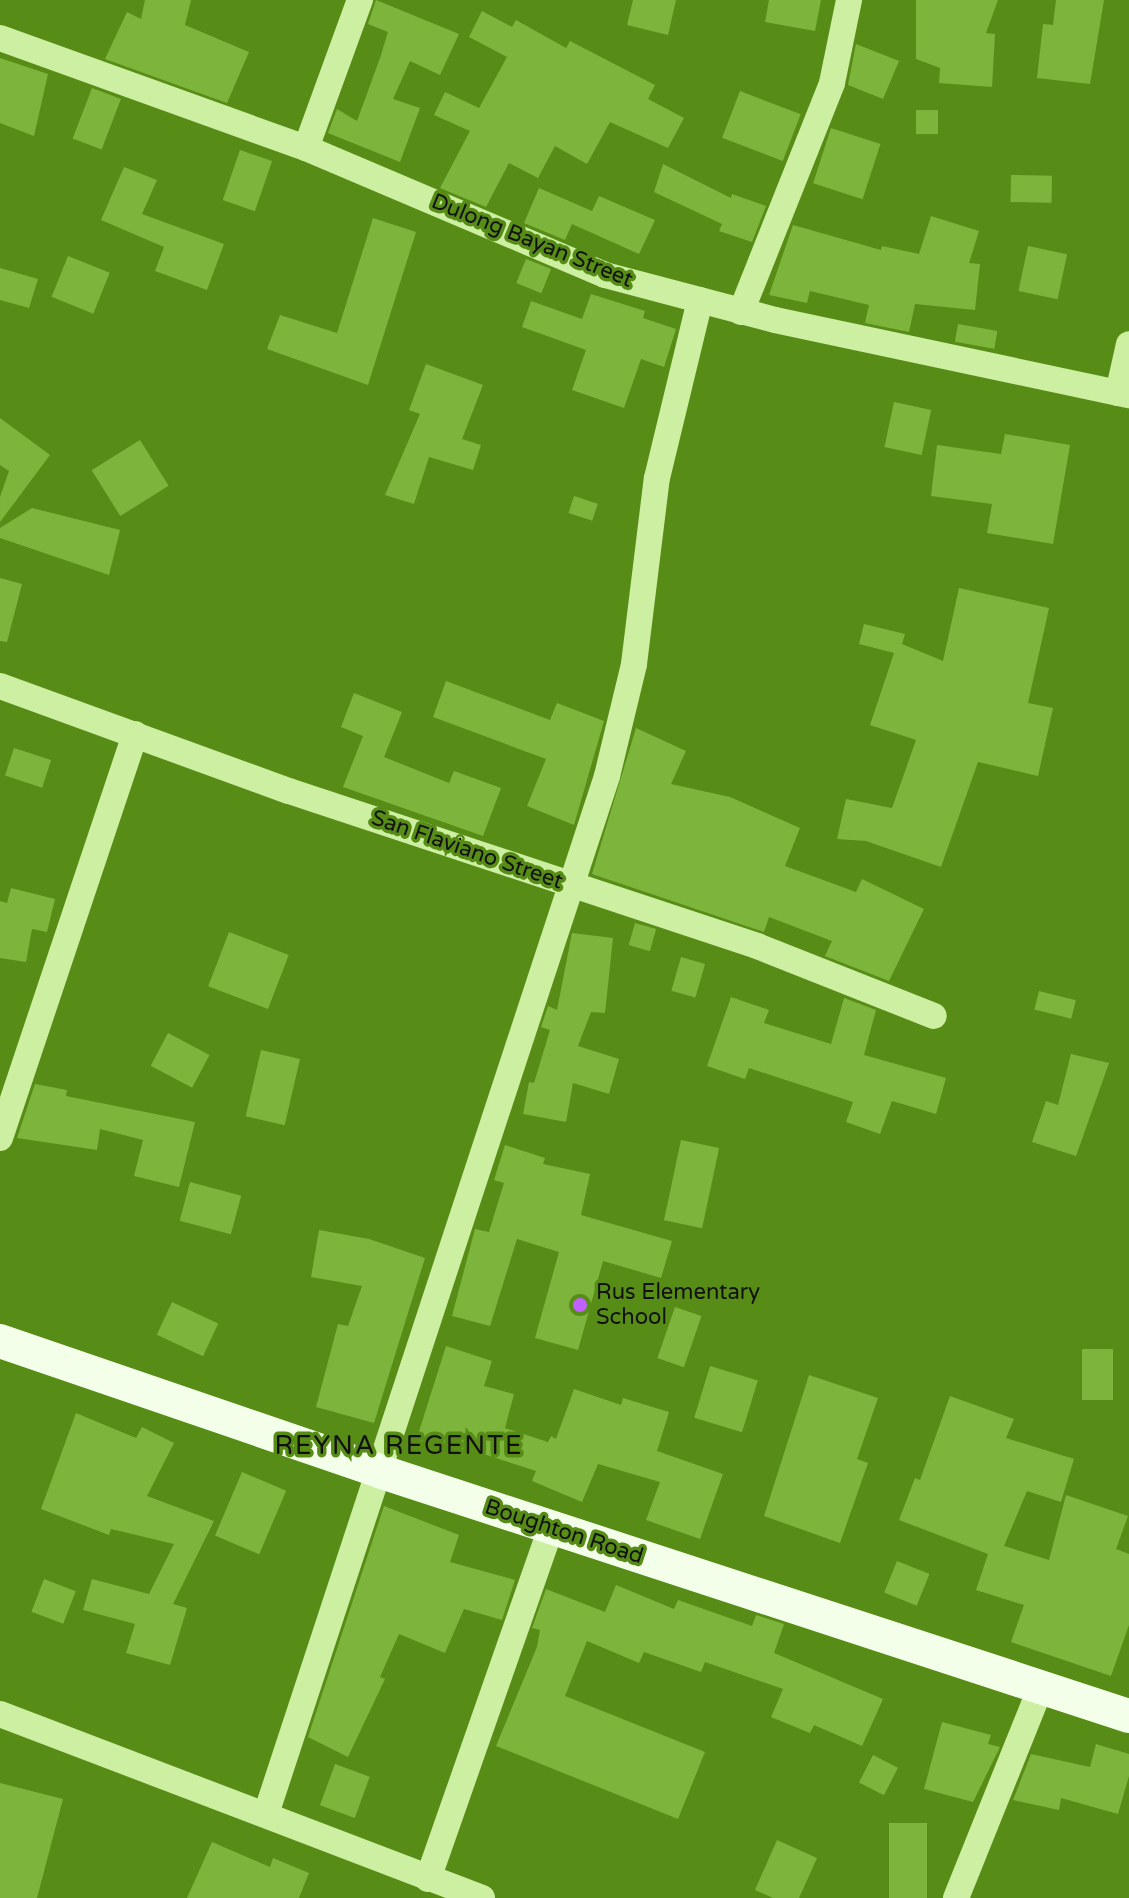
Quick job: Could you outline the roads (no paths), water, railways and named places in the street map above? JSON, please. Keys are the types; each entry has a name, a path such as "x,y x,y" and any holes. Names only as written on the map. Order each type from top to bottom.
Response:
{"main road":[{"name":"Boughton Road","path":"0,1341 382,1472 1129,1716"}],"street":[{"path":"306,148 360,0"},
{"path":"741,312 832,83 849,0"},
{"name":"Dulong Bayan Street","path":"0,38 306,148 605,275 741,312 1124,394"},
{"path":"266,1814 382,1472 624,713 657,478 700,300"},
{"path":"1124,394 1129,344"},
{"name":"San Flaviano Street","path":"0,686 570,885 757,946 934,1016"},
{"path":"0,1138 135,734"},
{"path":"428,1879 551,1527"},
{"path":"956,1898 1040,1689"},
{"path":"0,1714 482,1898"}],"place":[{"name":"Rus Elementary School","path":"580,1305"}],"district":[{"name":"REYNA REGENTE","path":"399,1446"}]}
